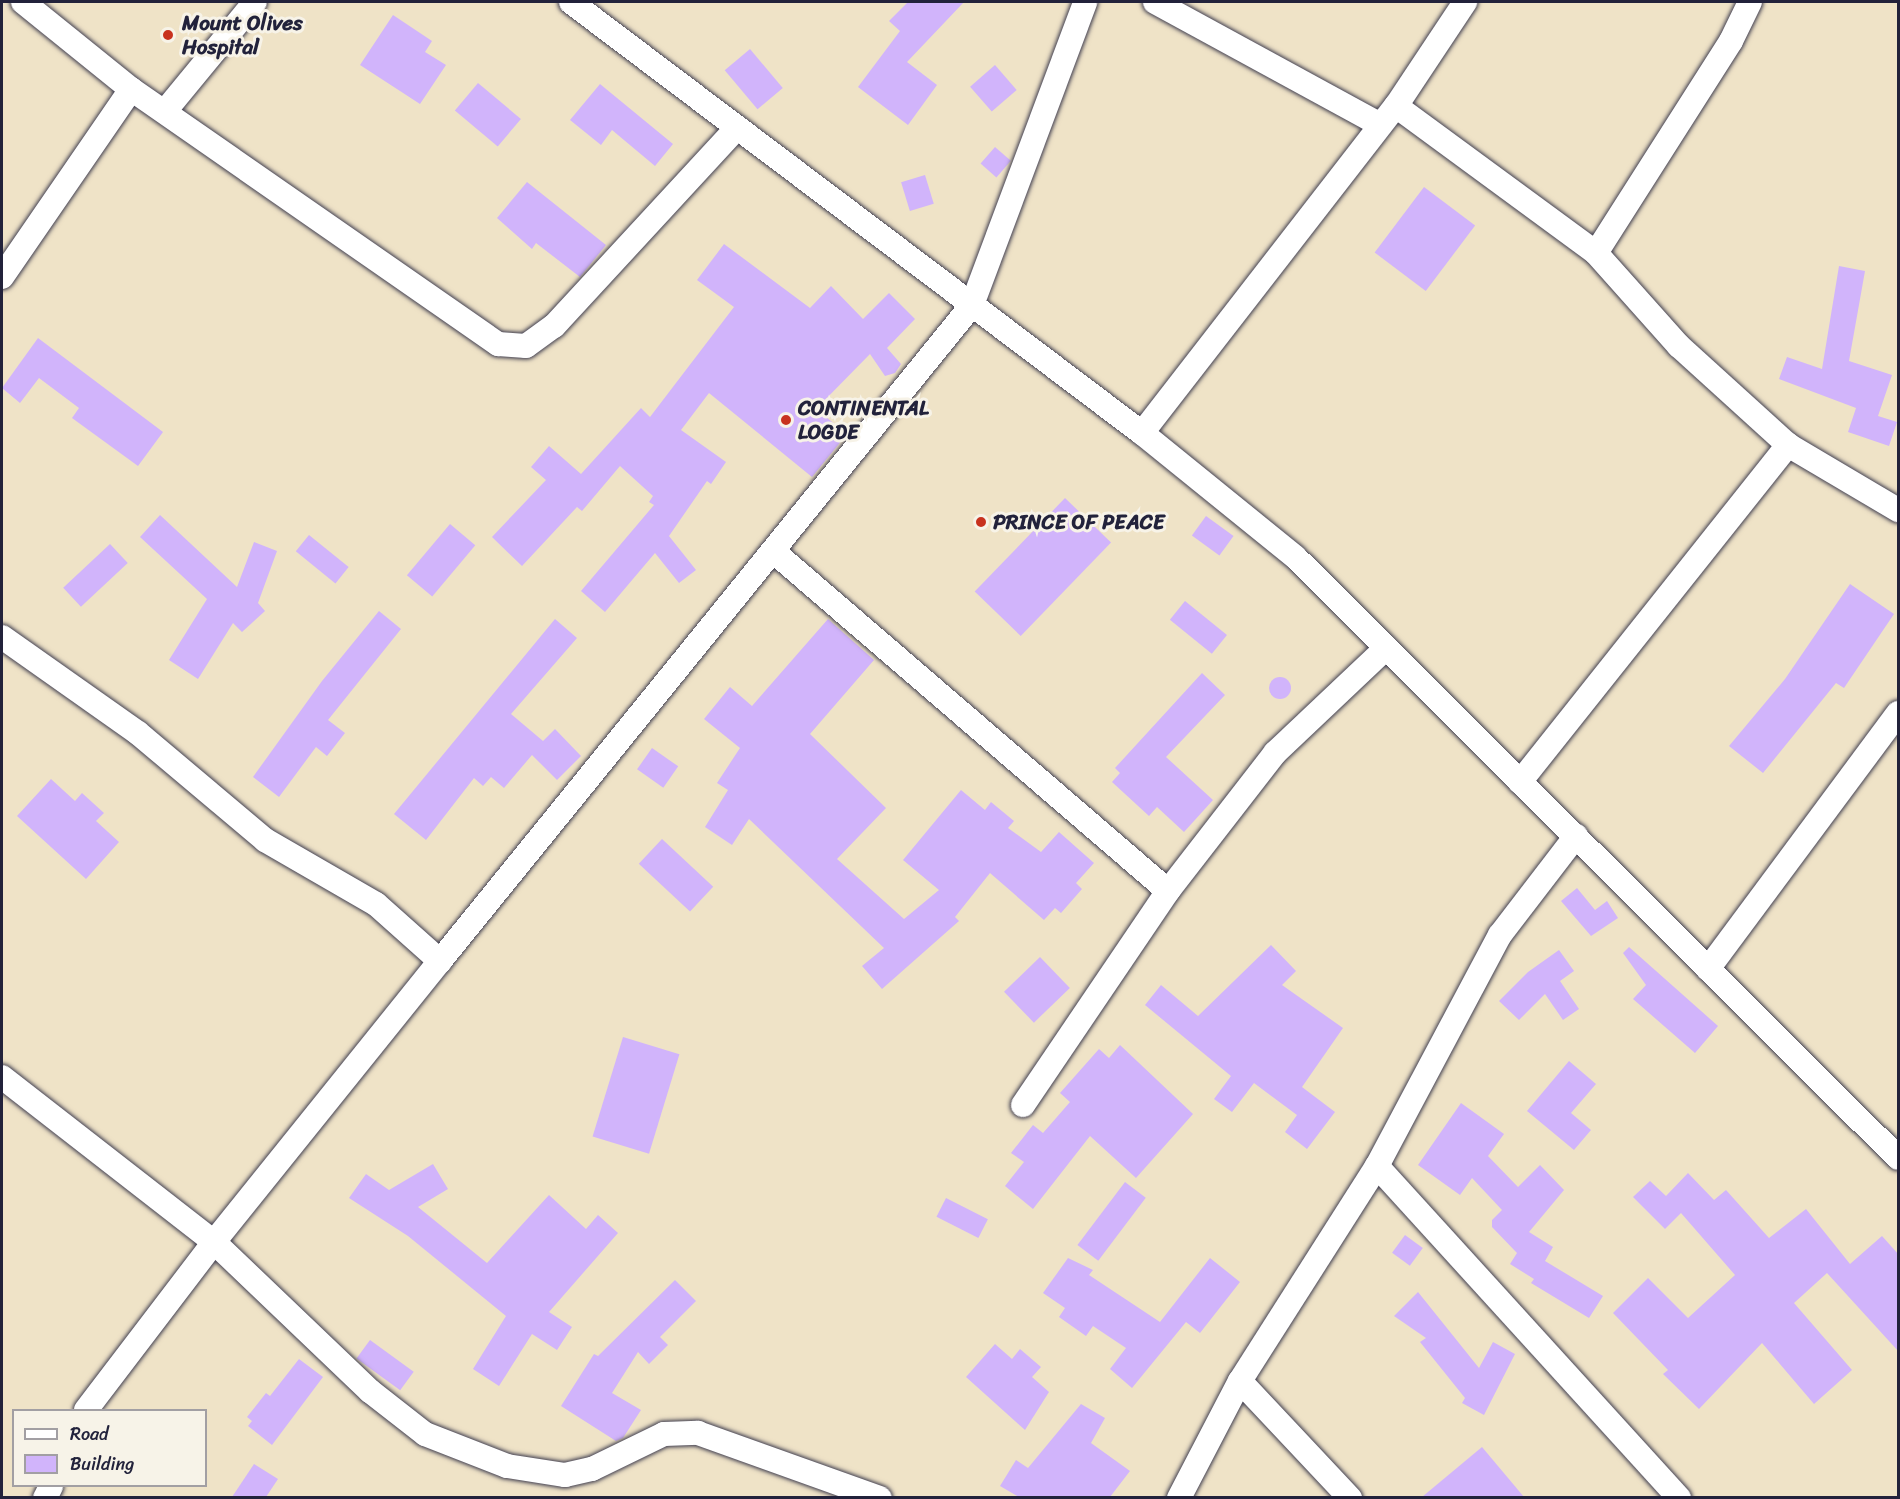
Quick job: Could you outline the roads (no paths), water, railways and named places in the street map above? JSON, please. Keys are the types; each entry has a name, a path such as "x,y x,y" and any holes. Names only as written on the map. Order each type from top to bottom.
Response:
{"street":[{"path":"23,2 131,89 498,344 526,346 554,326 737,128"},
{"path":"165,111 255,2"},
{"path":"571,2 1142,433 1295,556 1899,1158"},
{"path":"87,1409 214,1242 972,305 1085,2"},
{"path":"1155,2 1379,124"},
{"path":"1142,433 1379,124 1396,106 1465,2"},
{"path":"1596,253 1731,40 1750,2"},
{"path":"2,277 131,89"},
{"path":"1396,106 1596,253 1678,346 1788,445 1899,510"},
{"path":"1520,782 1788,445"},
{"path":"773,551 1168,891"},
{"path":"2,637 138,733 265,840 376,904 440,961"},
{"path":"1023,1105 1168,891 1275,753 1386,648"},
{"path":"1708,969 1899,713"},
{"path":"1179,1497 1240,1382 1377,1166 1500,935 1576,836"},
{"path":"2,1077 214,1242 362,1383 425,1434 496,1462 565,1475 592,1469 664,1434 698,1433 880,1497"},
{"path":"1377,1166 1679,1497"},
{"path":"1240,1382 1350,1497"}],"place":[{"name":"Mount Olives Hospital","path":"168,35"},
{"name":"CONTINENTAL LOGDE","path":"786,420"},
{"name":"PRINCE OF PEACE","path":"981,522"}]}
